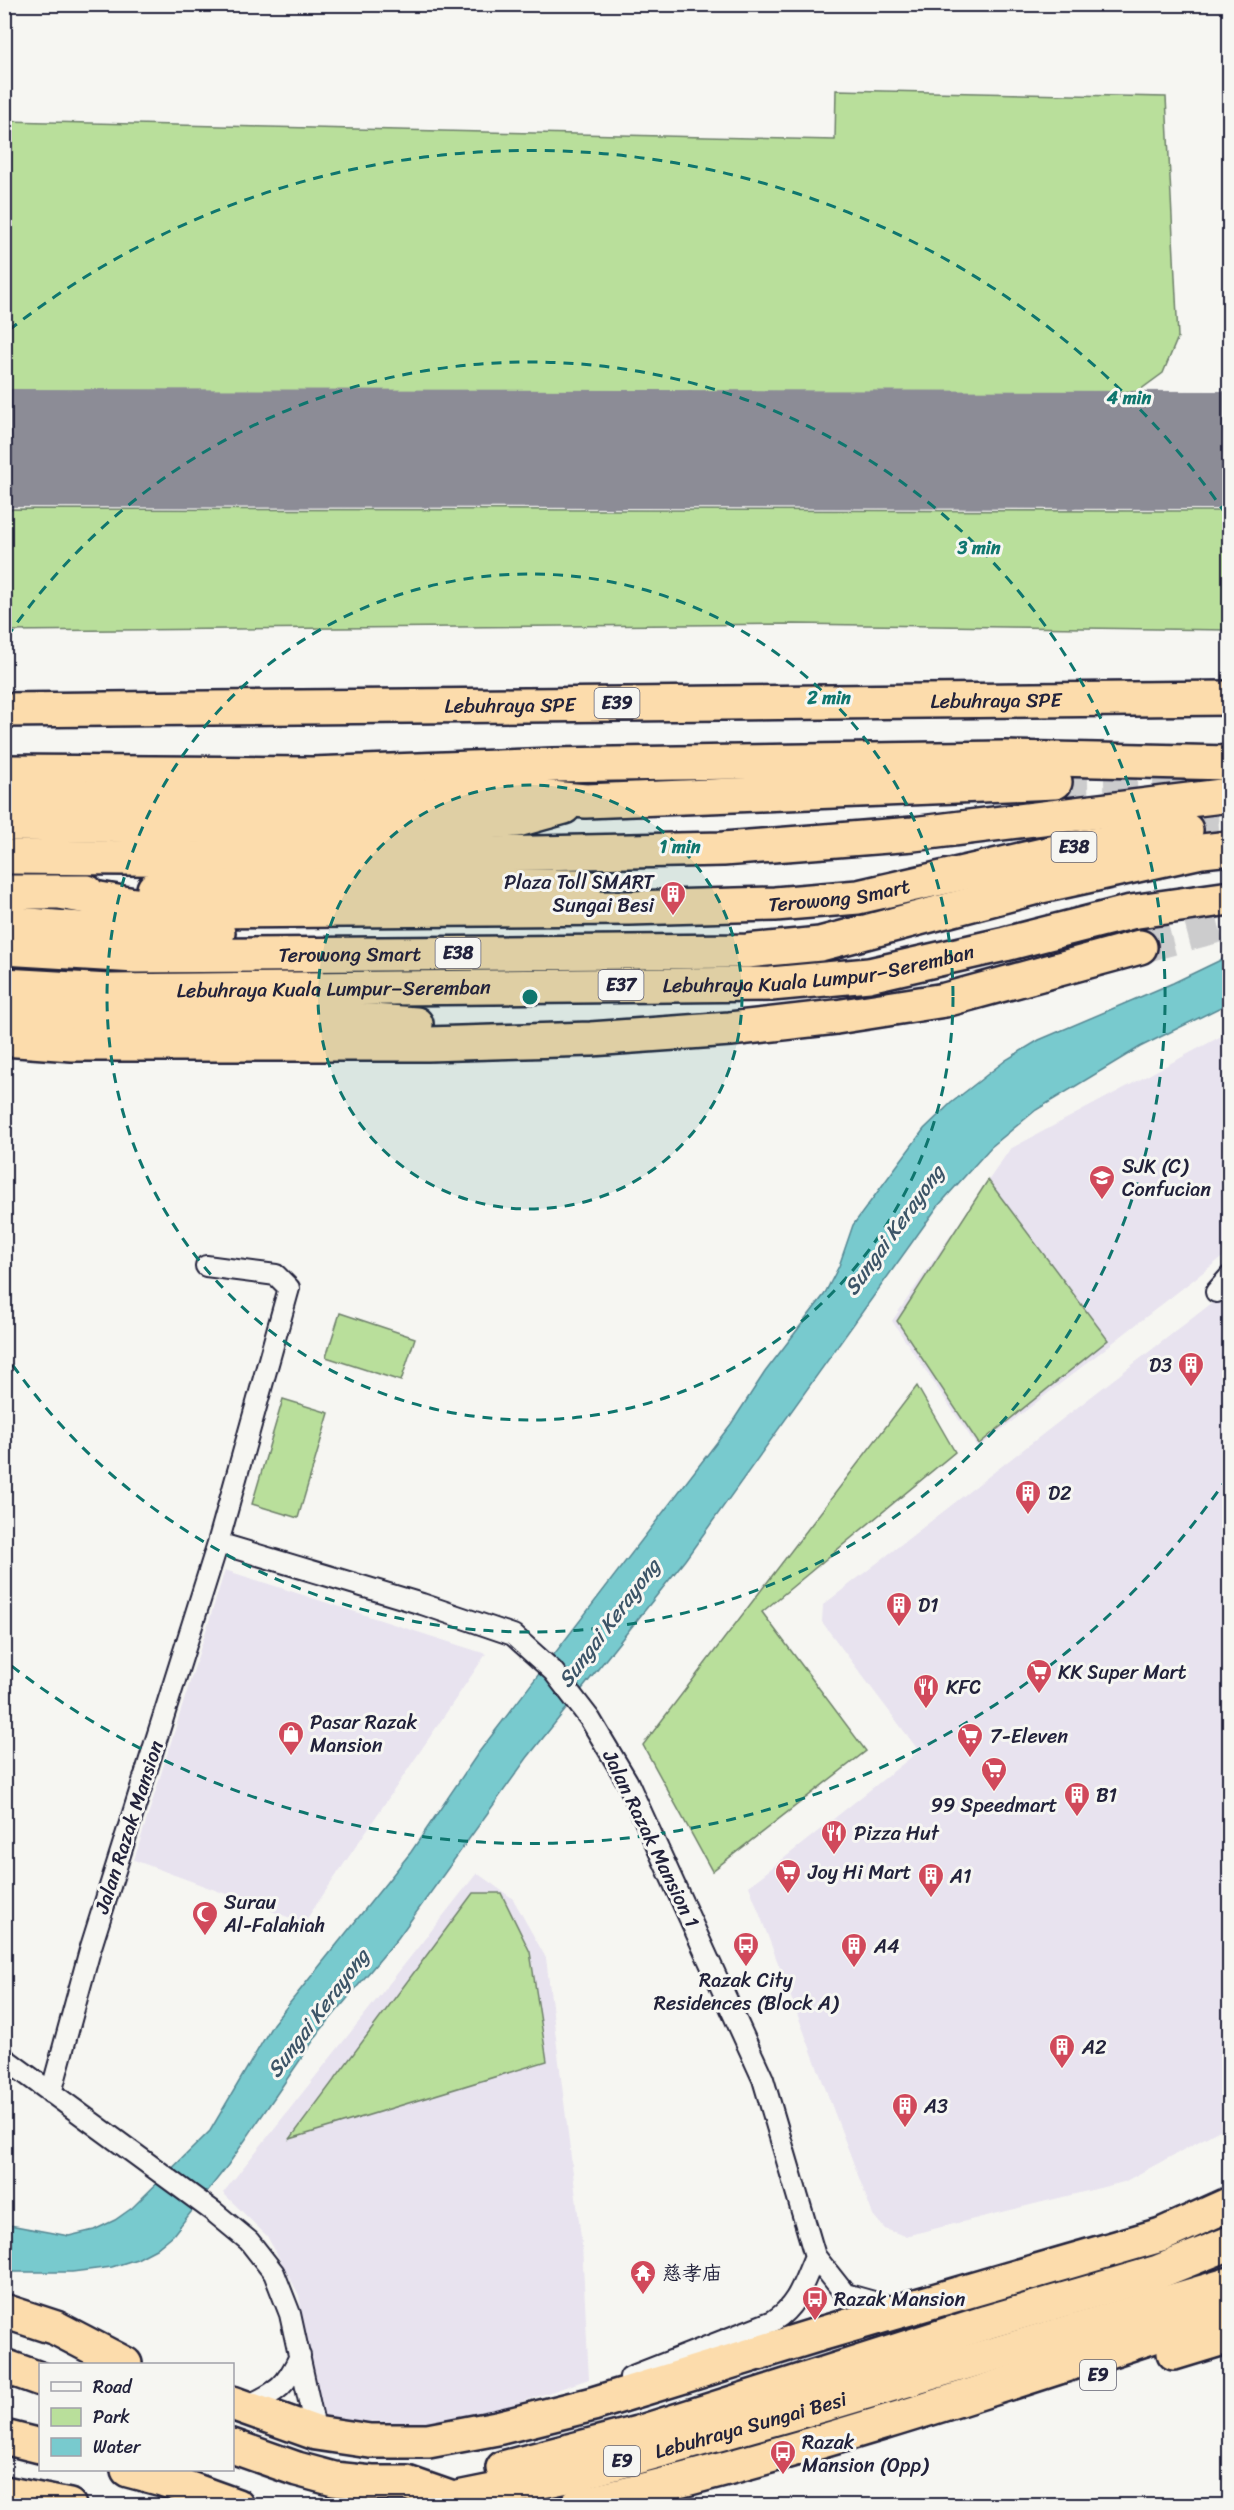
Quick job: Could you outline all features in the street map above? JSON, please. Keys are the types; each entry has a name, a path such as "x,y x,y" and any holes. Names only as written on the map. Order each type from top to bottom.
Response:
{"highway":[{"name":"Lebuhraya SPE","path":"4,697 1230,686"},
{"name":"Lebuhraya SPE","path":"4,710 1230,698"},
{"path":"4,772 312,774 553,765 1004,758 1230,763"},
{"path":"4,797 526,796 586,801 1055,782"},
{"path":"4,857 247,858 723,849 913,834 1230,795"},
{"path":"4,824 322,828 483,824 517,820 586,801"},
{"name":"Terowong Smart","path":"4,892 65,893 134,905 199,911 630,908 775,904 858,897 1073,848 1186,830"},
{"name":"Terowong Smart","path":"4,948 136,956 747,951 820,944 907,919 1037,887 1202,851 1230,848"},
{"name":"Lebuhraya Kuala Lumpur–Seremban","path":"4,985 109,991 771,984 869,975 1131,912 1230,897"},
{"name":"Terowong Smart","path":"4,923 106,931 333,935 649,928 907,919"},
{"path":"4,1039 72,1044 428,1044 591,1039 742,1028 836,1017 945,1000 1140,947"},
{"path":"4,1013 58,1017 357,1020 591,1039"},
{"path":"239,2405 316,2433 370,2441 428,2441 497,2428 592,2403 1161,2235 1230,2204"},
{"path":"406,2483 491,2471 638,2433 987,2322 1158,2272 1230,2243"},
{"name":"Lebuhraya Sungai Besi","path":"234,2447 297,2469 334,2479 372,2483 406,2483 453,2499 567,2476 836,2401 1230,2284"},
{"name":"Lebuhraya Sungai Besi","path":"577,2505 652,2488 963,2398 1230,2311"},
{"path":"4,2312 56,2328 123,2363"},
{"path":"4,2334 22,2337 104,2363"},
{"name":"Lebuhraya Sungai Besi","path":"963,2398 1086,2379 1230,2336"},
{"path":"4,2366 39,2379"},
{"path":"4,2437 39,2446"},
{"path":"134,2471 237,2505"},
{"path":"4,2493 69,2505"}],"street":[{"name":"Jalan Razak Mansion","path":"51,2093 90,1950 218,1543 289,1288 276,1275 206,1266"},
{"path":"1216,1292 1230,1276"},
{"name":"Jalan Razak Mansion 1","path":"218,1543 422,1604 513,1635 554,1671 590,1719 627,1781 763,2079 815,2256 845,2294 904,2310"},
{"path":"4,2058 214,2212 249,2241 274,2273 290,2314 316,2433"},
{"path":"592,2403 609,2385 773,2321 787,2312 798,2297 815,2256"},
{"path":"239,2405 272,2394 289,2380 300,2356"}],"shaded area":[{"name":"SJK (C) Confucian","path":"1229,1032 1229,1252 978,1448 892,1321 1010,1149"},
{"path":"1217,1299 1229,1306 1229,2125 1124,2182 905,2236 885,2229 873,2215 749,1886 919,1751 822,1622 823,1605"},
{"name":"Pasar Razak Mansion","path":"225,1570 486,1654 304,1923 134,1860"},
{"path":"477,1873 513,1899 546,1958 582,2245 589,2379 457,2424 318,2420 299,2295 267,2236 223,2193"}],"green space":[{"path":"836,90 1166,97 1178,337 1163,373 1133,395 5,394 5,121 835,140"},
{"path":"4,509 1229,511 1229,630 794,624 5,631"},
{"path":"988,1180 1108,1340 979,1444 897,1321"},
{"path":"340,1313 415,1338 401,1381 326,1357"},
{"path":"917,1386 955,1452 762,1612 866,1751 712,1871 643,1745"},
{"path":"283,1399 329,1413 298,1518 252,1504"},
{"path":"473,1893 501,1893 530,1952 547,2061 290,2139"}],"water":[{"name":"Sungai Kerayong","path":"1229,956 1229,1003 1140,1047 1036,1110 991,1147 938,1206 685,1560 527,1758 398,1938 320,2031 228,2165 173,2235 156,2249 137,2259 112,2267 72,2272 5,2272 4,2224 69,2236 94,2230 115,2220 132,2208 210,2131 273,2024 411,1852 479,1752 731,1424 765,1372 824,1295 839,1266 853,1225 924,1129 951,1103 1006,1060 1039,1040 1173,983"}],"runway":[{"path":"4,448 1230,450"}],"tunnel":[{"path":"1055,782 1230,777"},
{"path":"1186,830 1230,827"},
{"path":"1140,947 1230,923"}],"place":[{"name":"Plaza Toll SMART Sungai Besi","path":"673,917"},
{"name":"SJK (C) Confucian","path":"1102,1201"},
{"name":"D3","path":"1191,1388"},
{"name":"D2","path":"1028,1516"},
{"name":"D1","path":"899,1628"},
{"name":"KK Super Mart","path":"1039,1695"},
{"name":"KFC","path":"926,1710"},
{"name":"Pasar Razak Mansion","path":"291,1757"},
{"name":"7-Eleven","path":"970,1759"},
{"name":"99 Speedmart","path":"994,1793"},
{"name":"B1","path":"1077,1818"},
{"name":"Pizza Hut","path":"834,1856"},
{"name":"Joy Hi Mart","path":"788,1895"},
{"name":"A1","path":"931,1899"},
{"name":"Surau Al-Falahiah","path":"205,1937"},
{"name":"Razak City Residences (Block A)","path":"746,1968"},
{"name":"A4","path":"854,1969"},
{"name":"A2","path":"1062,2070"},
{"name":"A3","path":"905,2129"},
{"name":"慈孝庙","path":"643,2296"},
{"name":"Razak Mansion","path":"815,2322"},
{"name":"Razak Mansion (Opp)","path":"783,2476"}]}
